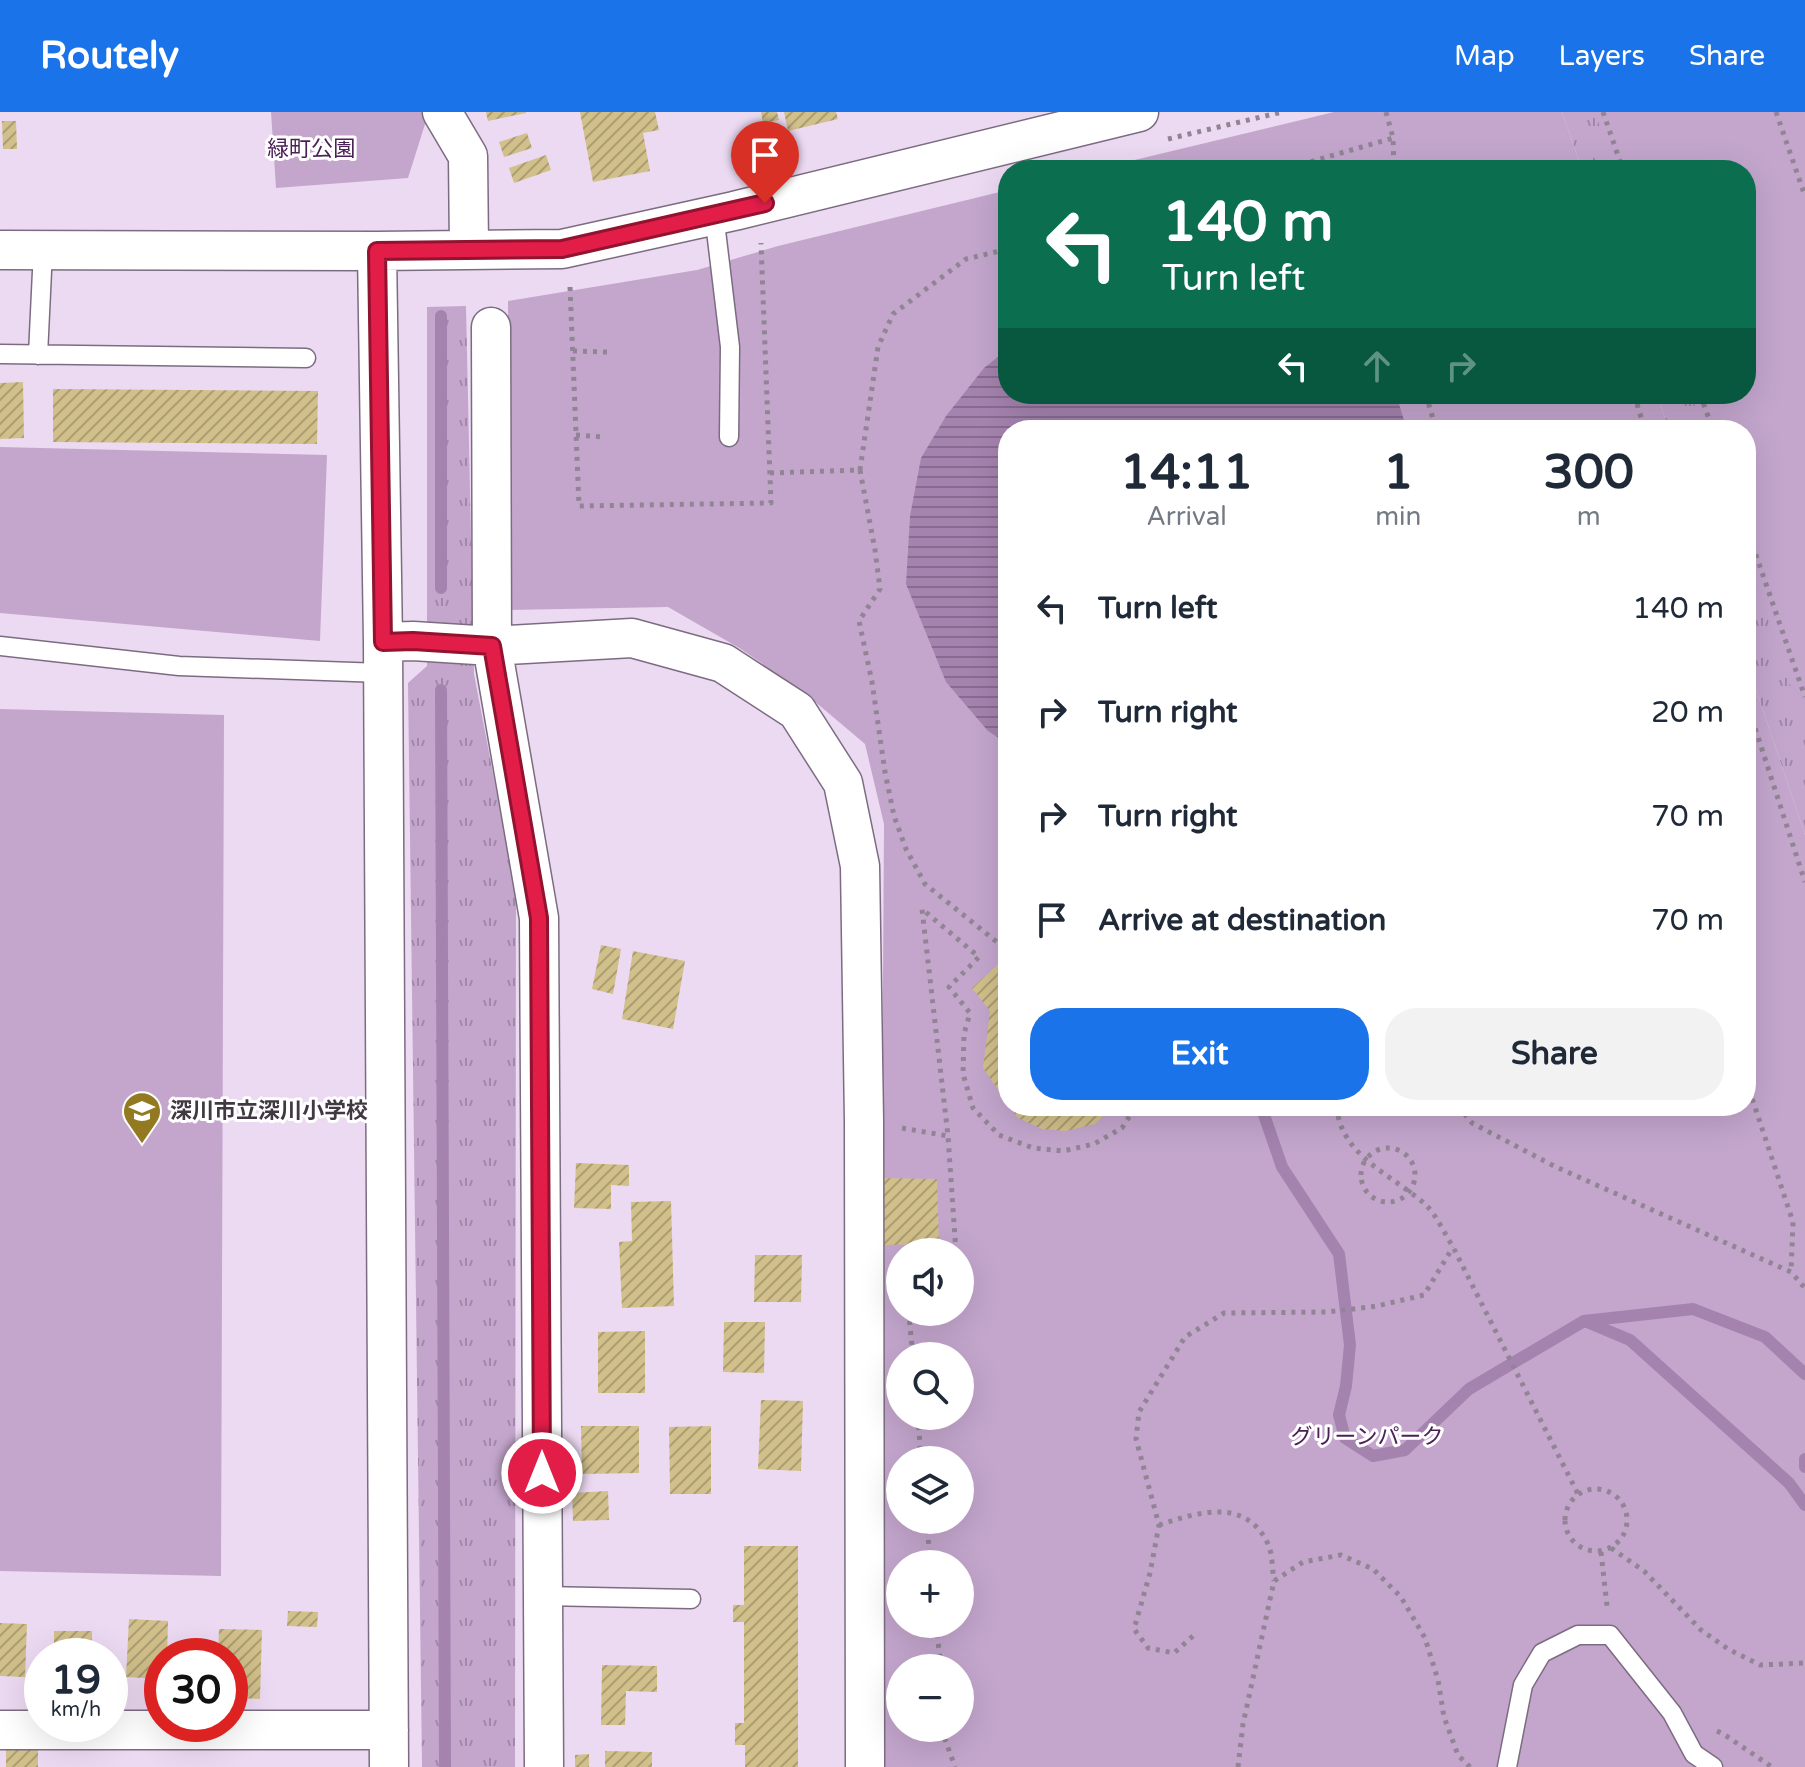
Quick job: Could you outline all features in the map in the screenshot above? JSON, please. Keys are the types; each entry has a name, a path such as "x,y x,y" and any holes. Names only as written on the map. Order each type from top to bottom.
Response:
{"street":[{"path":"442,112 468,156 469,249"},
{"path":"0,250 562,249 1139,112"},
{"path":"377,251 389,1767"},
{"path":"491,327 492,646 539,918 544,1767"},
{"path":"382,657 413,641 492,646 632,638 723,663 797,711 843,783 860,866 864,1153 865,1767"},
{"path":"0,1730 389,1730"}],"lane":[{"path":"714,214 730,347 729,437"},
{"path":"38,355 43,250"},
{"path":"0,354 306,358"},
{"path":"0,646 179,666 382,657"},
{"path":"543,1596 691,1599"},
{"path":"1507,1767 1523,1685 1542,1653 1578,1635 1610,1635 1672,1713 1694,1754 1713,1767"}],"path":[{"path":"1386,112 1393,138 1394,160"},
{"path":"1603,112 1620,160"},
{"path":"1776,112 1805,196"},
{"path":"1317,160 1393,138"},
{"path":"998,251 966,259 893,314 878,347 860,470 880,589 859,621 894,816 906,849 925,884 998,943"},
{"path":"573,351 607,352"},
{"path":"576,435 605,437"},
{"path":"770,473 860,470"},
{"path":"1756,555 1805,697"},
{"path":"1756,731 1805,882"},
{"path":"955,1238 948,1136 922,909 979,957 949,987 970,1013 964,1034 963,1074 973,1108 999,1135 1033,1148 1063,1151 1094,1144 1122,1128 1130,1116"},
{"path":"1756,1110 1793,1222 1791,1272"},
{"path":"1339,1116 1343,1134 1366,1159 1429,1208 1453,1247 1578,1494"},
{"path":"1466,1116 1472,1123 1554,1166 1791,1272 1805,1288"},
{"path":"1381,1148 1400,1151 1413,1164 1414,1183 1396,1202 1388,1203 1371,1197 1360,1175 1366,1159 1381,1148"},
{"path":"1193,1636 1174,1653 1148,1648 1134,1629 1150,1573 1159,1525 1136,1439 1139,1412 1185,1337 1224,1313 1328,1312 1377,1306 1424,1295 1453,1247"},
{"path":"1598,1488 1617,1496 1624,1504 1628,1524 1625,1534 1611,1548 1591,1552 1573,1542 1567,1532 1566,1511 1578,1494 1598,1488"},
{"path":"1159,1525 1191,1514 1221,1510 1253,1521 1269,1546 1274,1581 1243,1724 1238,1767"},
{"path":"1611,1548 1644,1571 1701,1630 1728,1649 1760,1665 1805,1663"},
{"path":"1601,1552 1610,1635"},
{"path":"1274,1581 1303,1562 1341,1555 1373,1569 1401,1597 1425,1638 1438,1680 1444,1717 1458,1755 1470,1767"},
{"path":"946,1742 955,1767"}],"green space":[{"name":"緑町公園","path":"271,112 422,112 426,121 408,178 276,188"},
{"path":"1334,112 1562,112 1579,160 1135,160"},
{"path":"1562,112 1805,112 1805,835 1756,690 1756,420 1666,420 1660,404 1756,404 1756,160 1579,160"},
{"path":"1595,112 1805,112 1805,728 1756,584 1756,420 1700,420 1694,404 1756,404 1756,160 1612,160"},
{"name":"グリーンパーク","path":"998,192 998,404 1660,404 1666,420 998,420 998,1116 1756,1116 1756,690 1805,835 1805,1767 878,1767 884,824 865,744 807,695 741,649 668,607 509,610 508,301 697,270 778,246"},
{"path":"466,306 474,674 516,893 515,1767 422,1767 408,683 427,666 427,307"},
{"path":"0,447 327,455 320,641 0,613"},
{"name":"深川市立深川小学校","path":"0,709 224,715 221,1576 0,1571"}],"shaded area":[{"path":"998,357 998,404 1399,404 1404,420 998,420 998,738 988,731 946,682 906,584 910,516 921,458 946,416 984,368"}],"building":[{"path":"486,112 526,112 526,113 488,121"},
{"path":"580,112 655,112 659,130 643,133 650,171 593,182"},
{"path":"761,112 777,112 779,120 763,123"},
{"path":"784,112 836,112 838,119 788,131"},
{"path":"2,121 16,121 17,149 3,149"},
{"path":"527,133 532,148 504,157 499,142"},
{"path":"546,155 551,170 514,183 509,168"},
{"path":"23,382 24,438 0,439 0,383"},
{"path":"53,389 318,391 317,444 53,442"},
{"path":"601,945 621,949 613,994 592,989"},
{"path":"633,951 685,961 673,1029 622,1019"},
{"path":"998,965 998,1090 983,1068 990,1011 972,988"},
{"path":"1017,1116 1103,1116 1095,1124 1066,1131 1042,1129"},
{"path":"576,1163 629,1165 629,1186 611,1185 611,1209 574,1208"},
{"path":"879,1178 937,1179 939,1238 886,1238 886,1245 881,1245"},
{"path":"671,1201 674,1306 622,1308 619,1242 632,1241 631,1202"},
{"path":"755,1255 802,1255 801,1302 754,1302"},
{"path":"724,1322 765,1322 764,1373 723,1372"},
{"path":"645,1331 645,1393 598,1393 598,1332"},
{"path":"761,1400 803,1401 801,1471 758,1469"},
{"path":"581,1426 639,1426 639,1473 582,1474"},
{"path":"711,1426 711,1494 670,1494 669,1427"},
{"path":"608,1491 609,1520 573,1521 572,1493"},
{"path":"744,1546 798,1546 798,1767 745,1767 745,1745 735,1745 735,1723 744,1723 744,1622 733,1622 733,1605 744,1605"},
{"path":"288,1611 318,1612 317,1627 287,1626"},
{"path":"129,1619 168,1621 168,1638 144,1638 144,1678 128,1677"},
{"path":"0,1623 27,1624 24,1677 0,1676"},
{"path":"219,1629 262,1630 260,1699 248,1699 248,1638 219,1638"},
{"path":"54,1631 92,1631 92,1638 54,1638"},
{"path":"602,1665 657,1666 657,1692 626,1691 625,1725 601,1725"},
{"path":"6,1746 38,1746 38,1767 6,1767"},
{"path":"605,1751 652,1752 652,1767 605,1767"},
{"path":"589,1754 589,1767 575,1767 575,1755"}],"waterway":[{"path":"441,316 441,588"},
{"path":"441,690 445,1767"},
{"path":"1264,1116 1282,1167 1339,1254 1350,1345 1346,1386 1339,1415 1345,1438 1373,1456 1405,1450 1469,1389 1584,1321 1693,1309 1765,1337 1805,1374"},
{"path":"1587,1322 1630,1340 1789,1483 1805,1505"},
{"path":"1805,1459 1805,1467"}],"place":[{"name":"深川市立深川小学校","path":"142,1145"}],"route":[{"path":"542,1473 539,918 492,646 383,642 377,251 562,249 765,203"}]}
